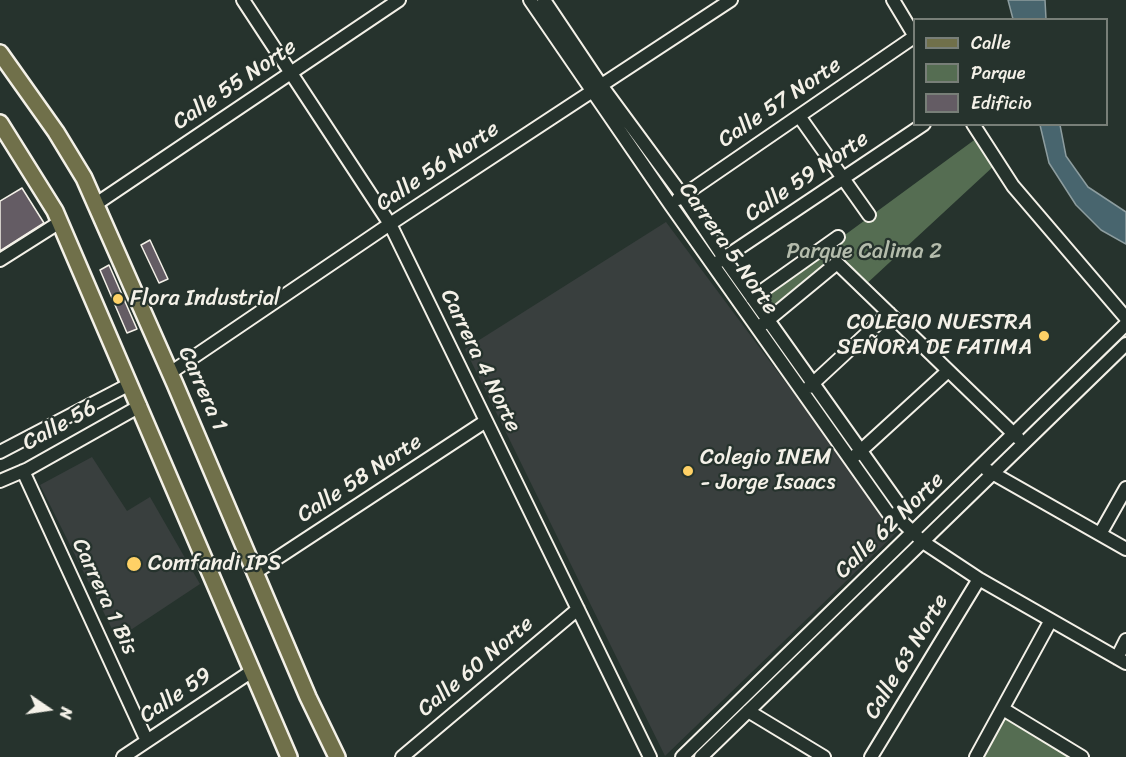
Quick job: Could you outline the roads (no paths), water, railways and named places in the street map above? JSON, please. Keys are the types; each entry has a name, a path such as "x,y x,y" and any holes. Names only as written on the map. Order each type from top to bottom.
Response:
{"main road":[{"name":"Carrera 1","path":"0,52 73,157 96,204 308,697 337,757"},
{"path":"0,123 49,198 60,222 289,757"}],"street":[{"name":"Carrera 4 Norte","path":"243,0 390,224 650,757"},
{"name":"Calle 55 Norte","path":"96,204 399,0"},
{"name":"Carrera 5 Norte","path":"530,0 682,195 719,262 808,388 850,460 888,513 897,517 923,542 979,579 1121,660"},
{"name":"Carrera 5 Norte","path":"544,0 670,204 752,298 763,324"},
{"name":"Calle 56 Norte","path":"170,373 390,224 731,0"},
{"path":"893,0 913,33"},
{"name":"Calle 57 Norte","path":"670,204 913,37"},
{"path":"799,116 869,215"},
{"name":"Calle 59 Norte","path":"719,262 921,126"},
{"path":"974,126 1013,186 1126,318"},
{"path":"0,260 60,222"},
{"path":"752,298 838,237"},
{"path":"763,324 837,263 1024,443"},
{"path":"808,388 889,313"},
{"name":"Calle 62 Norte","path":"682,757 1126,324"},
{"name":"Calle 62 Norte","path":"701,757 1126,344"},
{"path":"850,460 948,370"},
{"name":"Calle 56","path":"0,452 95,412 130,384"},
{"name":"Carrera 5 Norte","path":"808,388 861,451 900,506 897,517"},
{"name":"Calle 56","path":"0,481 23,471 140,406"},
{"path":"95,412 100,422 97,429"},
{"name":"Calle 58 Norte","path":"256,572 486,422"},
{"path":"981,467 1126,549"},
{"name":"Carrera 1 Bis","path":"23,471 147,741"},
{"path":"1100,534 1126,488"},
{"name":"Calle 63 Norte","path":"871,757 979,579"},
{"name":"Calle 60 Norte","path":"402,757 578,609"},
{"path":"976,757 1051,620"},
{"path":"1121,660 1126,640"},
{"name":"Calle 59","path":"130,755 147,741 252,671"},
{"path":"1003,709 1083,757"},
{"path":"748,711 824,757"}],"water":[{"path":"1008,0 1045,0 1046,18 1013,18"},
{"path":"1040,126 1060,126 1066,156 1088,187 1126,212 1126,244 1101,230 1076,205 1049,163"}],"place":[{"name":"Flora Industrial","path":"118,299"},
{"name":"COLEGIO NUESTRA SEÑORA DE FATIMA","path":"1044,336"},
{"name":"Colegio INEM - Jorge Isaacs","path":"688,471"},
{"name":"Comfandi IPS","path":"134,564"}],"park label":[{"name":"Parque Calima 2","path":"864,252"}]}
